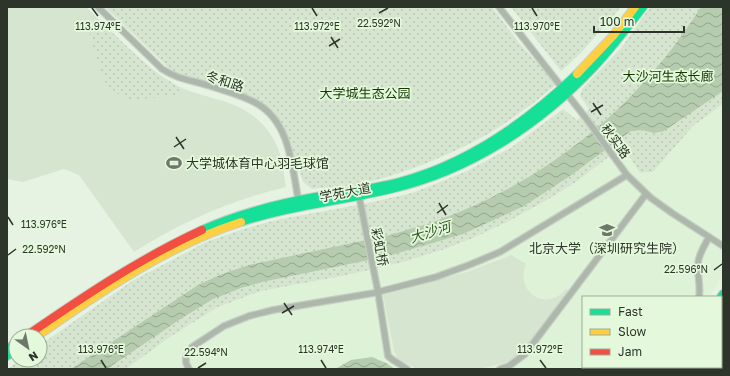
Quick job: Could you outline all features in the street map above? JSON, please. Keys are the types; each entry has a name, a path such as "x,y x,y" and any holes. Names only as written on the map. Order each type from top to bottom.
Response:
{"street":[{"name":"冬和路","path":"98,7 162,69 173,76 235,94 256,103 263,108 275,121 285,138 290,155 299,204"},
{"name":"秋实路","path":"500,7 585,117 627,175 646,194 723,246"},
{"name":"学苑大道","path":"48,329 121,280 182,245 229,225 299,204 412,178 442,166 475,150 505,133 565,91 602,49 635,7"},
{"name":"学苑大道","path":"38,328 116,276 175,242 234,217 267,207 359,196 408,186 474,158 521,130 565,91 612,47 643,7"},
{"path":"189,369 186,363 186,357 192,347 224,326 249,316 273,310 378,292 436,277 500,252 627,175"},
{"path":"500,369 509,366 525,354 646,194"},
{"name":"彩虹桥","path":"359,196 378,292 388,356 407,369"},
{"path":"699,296 698,264 709,237"}],"shaded area":[{"name":"北京大学（深圳研究生院）","path":"723,104 723,275 710,296 582,296 582,368 664,369 126,369 170,337 218,307 261,291 342,276 400,263 445,249 473,238 507,222 547,200 576,182 623,146 640,173 653,172 693,126"}],"green space":[{"path":"7,7 86,7 148,66 170,82 187,90 227,102 238,107 256,118 264,125 276,143 280,154 286,187 246,198 207,213 170,231 134,252 79,175 64,169 23,182 7,179"},
{"name":"大学城生态公园","path":"105,7 492,7 520,44 557,84 524,110 488,134 426,164 377,180 354,185 312,189 303,182 284,126 263,103 239,91 173,72"},
{"path":"511,7 621,7 581,53 561,71"},
{"name":"大沙河生态长廊","path":"650,7 723,7 723,104 693,126 653,172 640,173 623,146 576,182 547,200 507,222 473,238 445,249 400,263 342,276 261,291 218,307 170,337 126,369 10,369 48,368 48,339 132,281 206,242 243,229 276,220 368,203 412,193 465,172 512,147 563,109 577,120 589,109 580,96 582,89 622,47"},
{"path":"104,24 150,67 183,90 182,93 180,95 131,100 119,95 112,89 104,80 89,37 90,34"},
{"path":"511,255 526,264 523,274 525,283 528,291 534,296 542,299 550,299 558,296 566,289 569,291 525,350 508,362 480,369 417,369 397,358 383,295 467,272"},
{"path":"723,328 723,369 698,369 722,368"}],"water":[{"name":"大沙河","path":"701,7 723,7 723,91 664,131 654,133 642,130 631,131 570,176 524,206 463,234 388,256 262,282 241,288 213,299 182,318 107,369 71,369 198,285 222,274 249,265 390,235 425,225 451,216 496,195 532,175 565,153 596,129 625,102 653,72 678,41"},
{"path":"372,357 395,369 335,369 351,360"}],"traffic: fast":[{"path":"241,222 259,216 391,189 448,171 475,158 526,127 572,89 606,53 643,7"},
{"path":"202,230 243,214 272,206 315,197 368,189 399,182 424,174 472,153 494,140 537,109 577,74"}],"traffic: slow":[{"path":"577,74 613,36 635,7"},
{"path":"48,328 110,287 160,257 213,232 241,222"}],"traffic: jam":[{"path":"38,328 134,266 202,230"}],"place":[{"name":"大学城体育中心羽毛球馆","path":"174,163"},
{"name":"北京大学（深圳研究生院）","path":"607,230"}]}
